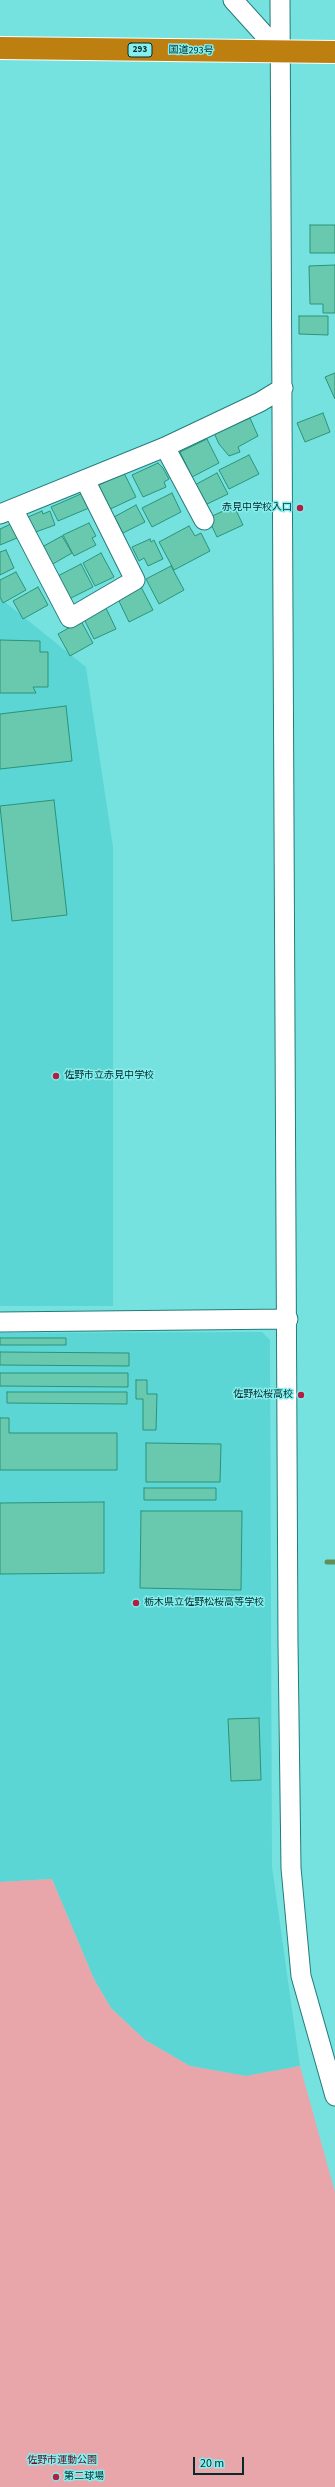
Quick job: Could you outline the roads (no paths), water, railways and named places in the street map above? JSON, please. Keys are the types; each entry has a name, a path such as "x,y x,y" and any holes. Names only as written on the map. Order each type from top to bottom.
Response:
{"highway":[{"name":"国道293号","path":"0,48 335,52"}],"street":[{"path":"233,0 280,52"},
{"path":"280,0 288,1319 288,1643 292,1882 301,1976 335,2096"},
{"path":"85,480 135,580 70,618 7,511 165,447 260,402 283,388"},
{"path":"165,447 204,520"},
{"path":"0,1322 288,1319"}],"waterway":[{"path":"327,1562 335,1562"}],"place":[{"name":"赤見中学校入口","path":"300,508"},
{"name":"佐野市立赤見中学校","path":"56,1076"},
{"name":"佐野松桜高校","path":"301,1395"},
{"name":"栃木県立佐野松桜高等学校","path":"136,1603"},
{"name":"第二球場","path":"56,2477"}],"park label":[{"name":"佐野市運動公園","path":"62,2461"}]}
